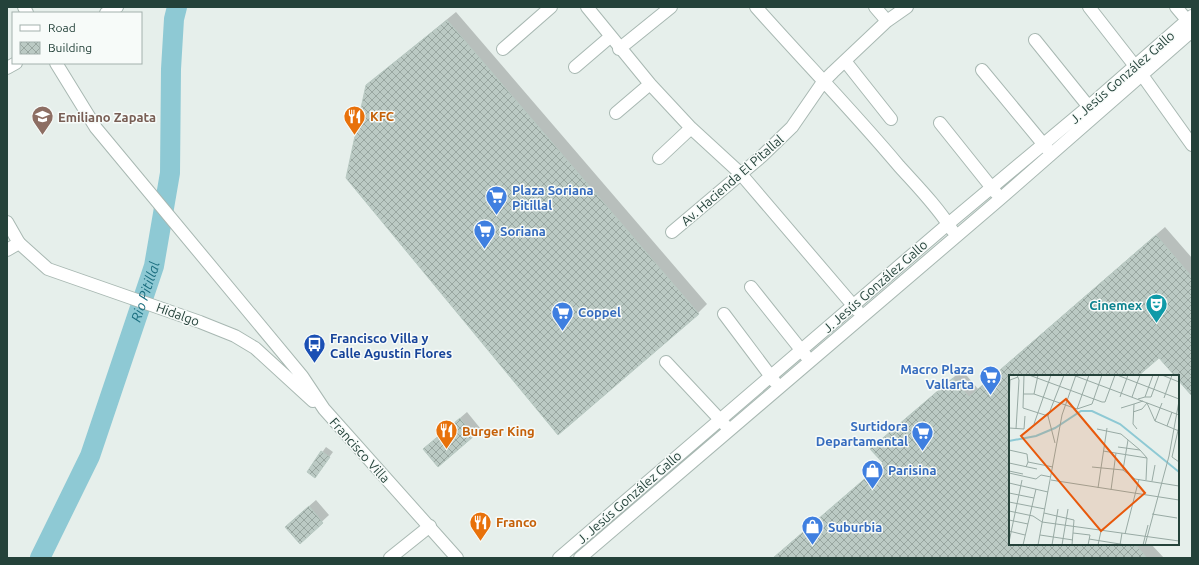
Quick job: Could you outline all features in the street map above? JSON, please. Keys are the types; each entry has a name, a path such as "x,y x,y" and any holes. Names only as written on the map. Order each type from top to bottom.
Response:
{"street":[{"path":"108,12 117,7"},
{"path":"503,49 551,7"},
{"path":"587,7 619,49 650,84 691,128 740,173 863,317"},
{"path":"619,49 671,7"},
{"path":"756,7 823,82 858,118 948,224 956,237"},
{"path":"875,7 887,21"},
{"name":"Av. Hacienda El Pitallal","path":"672,232 740,173 762,156 792,127 823,82 887,21 907,7"},
{"path":"1089,7 1138,70 1192,145"},
{"path":"1176,7 1191,23"},
{"name":"J. Jesús González Gallo","path":"559,558 948,224 1043,145 1092,110 1191,23"},
{"path":"575,67 610,37"},
{"path":"1035,40 1092,110"},
{"path":"845,61 891,119"},
{"name":"Francisco Villa","path":"57,64 96,128 302,376 324,409 457,558"},
{"path":"982,70 1052,154"},
{"path":"616,113 650,84"},
{"name":"J. Jesús González Gallo","path":"580,558 1052,154 1092,110"},
{"path":"940,123 1000,199"},
{"path":"659,158 691,128"},
{"name":"Hidalgo","path":"7,222 19,243 48,269 184,316 235,336 255,348 324,409"},
{"path":"7,250 19,243"},
{"path":"751,287 810,361"},
{"path":"724,314 779,388"},
{"path":"666,362 719,420 731,429"},
{"path":"390,558 430,526"}],"building":[{"name":"Plaza Soriana Pitillal","path":"447,20 699,314 558,435 346,178 366,85"},
{"name":"Macro Plaza Vallarta","path":"1156,235 1192,277 1192,396 1179,381 1179,375 1174,375 1159,358 1139,375 1009,375 1009,545 1136,545 1147,558 773,558 883,463 870,449 953,378 969,397"},
{"path":"460,418 474,436 438,467 423,449"},
{"path":"321,451 330,457 315,478 307,472"},
{"path":"309,506 323,523 300,544 285,527"}],"waterway":[{"name":"Rio Pitillal","path":"40,558 90,456 154,266 170,173 171,69 174,19 177,7"}],"place":[{"name":"Emiliano Zapata","path":"43,136"},
{"name":"KFC","path":"355,136"},
{"name":"Plaza Soriana Pitillal","path":"497,216"},
{"name":"Soriana","path":"484,250"},
{"name":"Cinemex","path":"1157,324"},
{"name":"Coppel","path":"562,332"},
{"name":"Francisco Villa y Calle Agustín Flores","path":"314,364"},
{"name":"Macro Plaza Vallarta","path":"990,396"},
{"name":"Burger King","path":"447,450"},
{"name":"Surtidora Departamental","path":"923,452"},
{"name":"Parisina","path":"873,490"},
{"name":"Franco","path":"480,542"},
{"name":"Suburbia","path":"813,546"}]}
